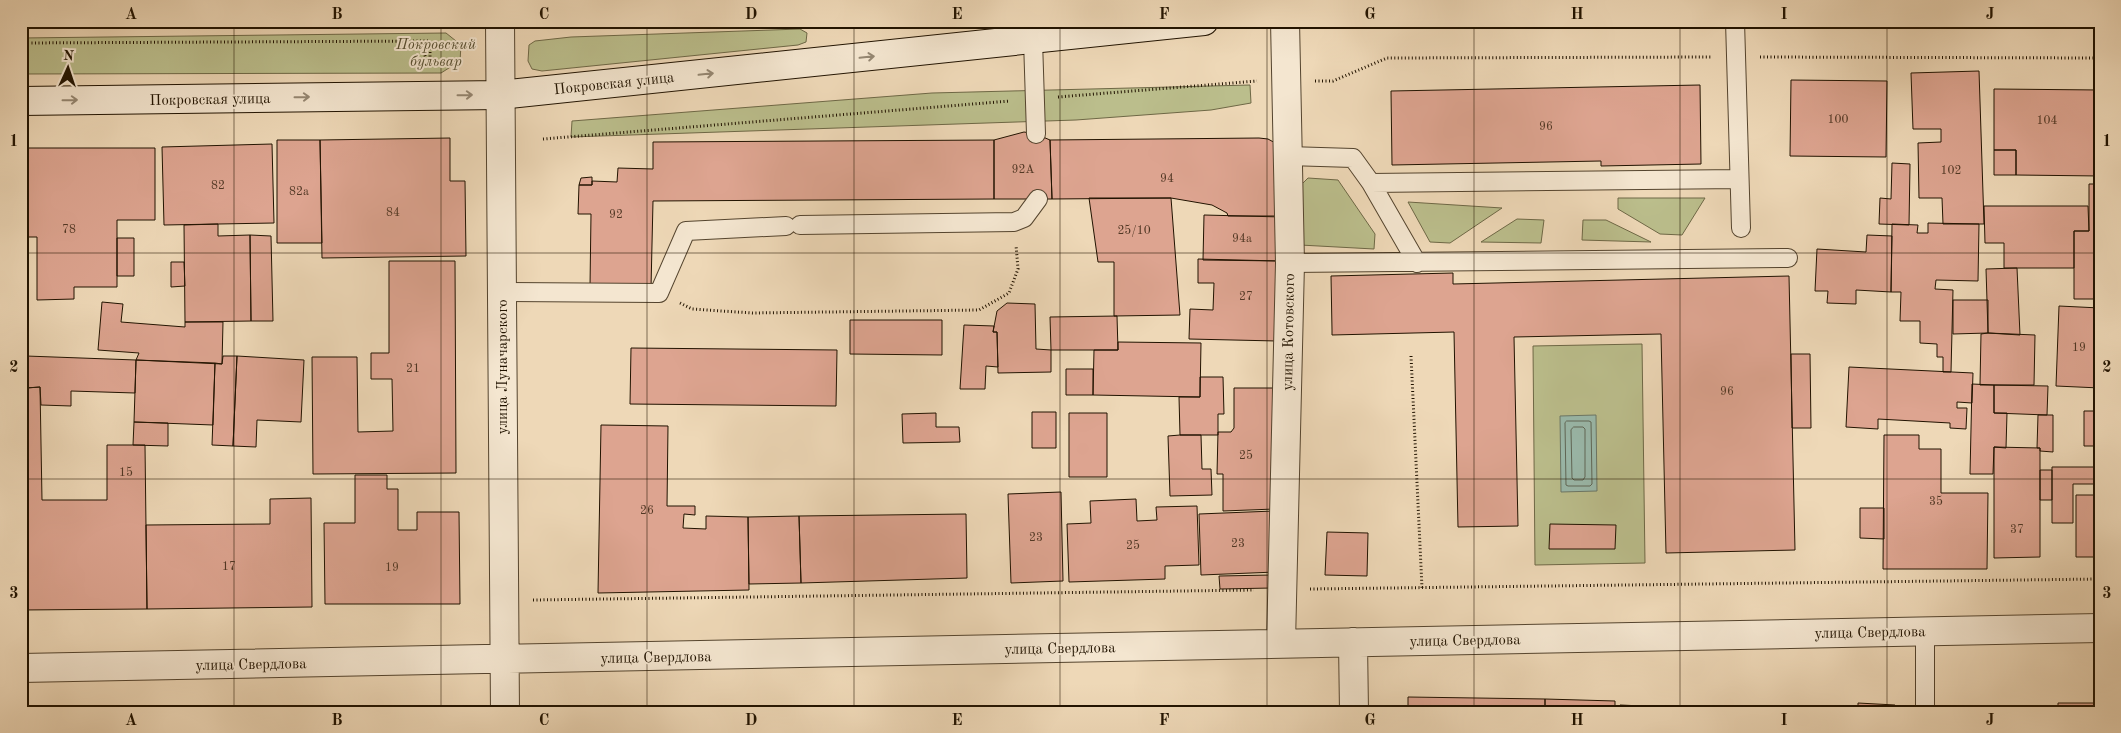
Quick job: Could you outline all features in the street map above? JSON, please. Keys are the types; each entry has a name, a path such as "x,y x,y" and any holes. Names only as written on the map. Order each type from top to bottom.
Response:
{"street":[{"name":"улица Луначарского","path":"500,21 505,712"},
{"name":"Покровская улица","path":"21,101 500,95 1204,21"},
{"name":"улица Котовского","path":"1281,643 1290,263 1285,21"},
{"name":"улица Свердлова","path":"21,668 2100,628"},
{"path":"1353,642 1354,712"}],"lane":[{"path":"1735,21 1741,228"},
{"path":"1033,40 1036,134"},
{"path":"1288,156 1353,158 1372,183 1417,263"},
{"path":"1372,183 1739,179"},
{"path":"502,292 659,293 686,231 793,226 1014,222 1024,218 1038,198"},
{"path":"1290,263 1788,258"},
{"path":"1924,631 1925,712"}],"path":[{"path":"21,43 430,41 430,69 420,69"},
{"path":"1307,81 1333,81 1388,58 2100,58"},
{"path":"543,140 1263,80"},
{"path":"659,293 692,309 752,313 979,310 1009,293 1018,269 1014,222"},
{"path":"1411,356 1422,588"}],"green space":[{"path":"800,29 807,33 806,42 798,45 542,71 532,69 528,61 529,45 535,41 571,37"},
{"name":"Покровский бульвар","path":"446,33 461,45 460,61 441,73 21,74 21,38"},
{"path":"1250,85 1251,103 1211,110 1076,120 571,137 572,121 932,93"},
{"path":"1308,178 1338,180 1375,234 1374,249 1300,245 1298,188"},
{"path":"1618,198 1705,198 1682,235 1660,234 1618,209"},
{"path":"1408,202 1502,208 1450,243 1430,242"},
{"path":"1517,219 1544,220 1541,243 1481,242"},
{"path":"1583,220 1606,220 1651,242 1582,240"},
{"path":"1642,344 1645,563 1535,565 1533,346"}],"water":[{"path":"1596,415 1597,491 1561,492 1560,416"}],"building":[{"path":"1979,71 1984,224 1943,224 1942,198 1919,198 1918,143 1941,142 1941,129 1913,129 1911,73"},
{"path":"1791,80 1887,81 1886,157 1790,156"},
{"path":"1700,85 1701,164 1601,166 1601,161 1392,165 1391,91"},
{"path":"1994,89 2100,90 2100,176 2016,175 2016,150 1994,150"},
{"path":"1024,132 1036,134 1050,140 1052,199 994,199 994,140"},
{"path":"450,138 450,181 465,181 466,256 322,258 320,140"},
{"path":"1268,139 1277,144 1276,216 1228,216 1227,213 1212,205 1171,198 1052,199 1050,140"},
{"path":"277,140 320,140 322,243 277,243"},
{"path":"994,140 994,199 653,201 651,288 590,287 591,214 578,214 579,185 592,185 592,181 617,182 618,168 653,169 653,142"},
{"path":"272,144 274,223 164,225 162,147"},
{"path":"21,148 155,148 155,220 117,220 117,287 74,287 74,299 37,300 37,237 21,237"},
{"path":"1994,150 2016,150 2016,175 1994,175"},
{"path":"1892,163 1910,164 1909,225 1879,224 1880,198 1891,199"},
{"path":"592,177 592,185 579,185 581,178"},
{"path":"2089,184 2100,184 2100,299 2074,299 2074,231 2089,231"},
{"path":"1089,198 1171,198 1180,315 1114,316 1114,262 1098,262"},
{"path":"1984,206 2088,206 2089,231 2074,231 2074,268 2004,268 2004,243 1985,243"},
{"path":"1204,215 1282,217 1280,261 1203,260"},
{"path":"1928,223 1979,224 1978,281 1936,280 1935,289 1953,290 1951,372 1943,372 1943,357 1937,357 1937,344 1920,343 1920,321 1900,321 1901,292 1891,292 1892,224 1918,225 1917,233 1928,233"},
{"path":"218,224 218,236 250,235 251,321 185,322 184,225"},
{"path":"250,235 271,236 273,321 251,321"},
{"path":"1867,235 1892,236 1891,292 1856,290 1856,304 1827,303 1828,291 1815,291 1817,249 1866,252"},
{"path":"117,238 134,238 134,276 117,276"},
{"path":"1198,259 1280,261 1277,341 1189,339 1190,309 1213,310 1214,283 1198,283"},
{"path":"389,261 455,261 456,473 313,474 312,357 357,357 358,432 393,431 392,379 371,379 371,353 389,353"},
{"path":"171,262 184,262 185,286 171,287"},
{"path":"2017,268 2020,335 1988,333 1986,269"},
{"path":"1453,273 1453,284 1789,276 1795,550 1666,553 1661,334 1514,337 1518,526 1458,527 1454,332 1332,335 1331,276"},
{"path":"1953,300 1988,300 1988,333 1953,334"},
{"path":"102,302 123,304 121,322 185,327 185,322 223,322 222,364 136,360 139,353 98,350"},
{"path":"1007,303 1035,304 1036,349 1051,350 1051,372 998,373 997,332 993,332 997,311"},
{"path":"2059,306 2100,308 2100,388 2056,386"},
{"path":"1117,316 1118,350 1051,350 1050,317"},
{"path":"850,320 942,320 942,355 850,354"},
{"path":"964,325 994,326 993,332 997,332 998,367 986,366 985,389 960,389"},
{"path":"1981,334 2035,335 2034,385 1980,385"},
{"path":"1118,342 1201,343 1200,397 1093,395 1094,350 1118,350"},
{"path":"631,348 837,350 836,406 630,404"},
{"path":"1791,354 1810,354 1811,428 1792,428"},
{"path":"26,356 136,360 135,393 71,391 71,406 41,405 40,387 26,388"},
{"path":"223,356 237,356 233,446 212,445 215,363 222,364"},
{"path":"237,356 304,360 301,422 257,420 256,447 233,446"},
{"path":"136,360 215,363 213,425 134,422"},
{"path":"1849,367 1973,373 1972,403 1957,402 1957,408 1967,408 1966,429 1950,428 1950,423 1878,419 1878,429 1846,427"},
{"path":"1066,369 1093,369 1093,395 1066,395"},
{"path":"21,374 26,374 26,388 40,387 42,500 107,500 107,445 145,445 147,609 21,610"},
{"path":"1200,377 1223,377 1224,414 1218,414 1218,435 1180,435 1179,397 1200,397"},
{"path":"1972,384 1994,385 1994,413 2007,413 2006,448 1994,447 1993,474 1970,474"},
{"path":"1994,385 2048,386 2047,415 1994,413"},
{"path":"1234,388 1275,388 1275,509 1223,511 1223,474 1217,474 1218,432 1231,432 1234,428"},
{"path":"2084,411 2100,411 2100,446 2084,446"},
{"path":"1032,412 1056,412 1056,448 1032,448"},
{"path":"936,413 936,427 959,427 960,442 903,443 902,414"},
{"path":"1069,413 1107,413 1107,477 1069,477"},
{"path":"2038,415 2053,415 2053,452 2040,451 2040,448 2037,448"},
{"path":"134,422 168,423 168,446 133,445"},
{"path":"601,425 668,426 667,506 695,506 695,515 684,514 683,528 706,529 706,516 748,517 749,590 598,593"},
{"path":"1201,435 1202,469 1211,469 1212,495 1170,496 1168,436"},
{"path":"1884,435 1919,435 1919,449 1941,449 1941,493 1988,493 1987,569 1883,569"},
{"path":"1994,447 2040,448 2040,557 1994,558"},
{"path":"2052,467 2100,467 2100,484 2073,484 2073,523 2052,523"},
{"path":"2040,470 2052,470 2052,500 2040,500"},
{"path":"355,475 387,475 387,489 398,489 398,530 417,530 417,512 459,512 460,604 325,604 324,523 355,523"},
{"path":"1061,492 1063,581 1011,583 1008,494"},
{"path":"2076,495 2100,495 2100,557 2076,557"},
{"path":"311,498 312,607 147,609 146,525 270,524 270,499"},
{"path":"1136,499 1137,521 1157,520 1156,507 1197,506 1199,565 1165,566 1165,579 1069,582 1067,524 1091,523 1090,501"},
{"path":"1860,508 1884,508 1884,539 1860,538"},
{"path":"1274,511 1276,572 1201,575 1199,514"},
{"path":"966,514 967,578 801,583 799,516"},
{"path":"799,516 801,583 749,584 748,517"},
{"path":"1550,524 1616,525 1615,549 1549,549"},
{"path":"1327,532 1368,533 1367,576 1325,575"},
{"path":"1272,575 1272,588 1220,589 1219,576"},
{"path":"1408,697 1545,699 1545,712 1408,712"},
{"path":"1545,699 1615,701 1615,712 1545,712"},
{"path":"1858,703 1895,705 1895,712 1858,712"},
{"path":"2058,703 2100,703 2100,712 2058,712"},
{"path":"1620,705 1665,707 1665,712 1620,712"},
{"path":"1828,707 1828,712 1800,712 1800,708"},
{"path":"1696,708 1744,710 1744,712 1695,712"},
{"path":"1762,708 1800,708 1800,712 1762,712"}]}
